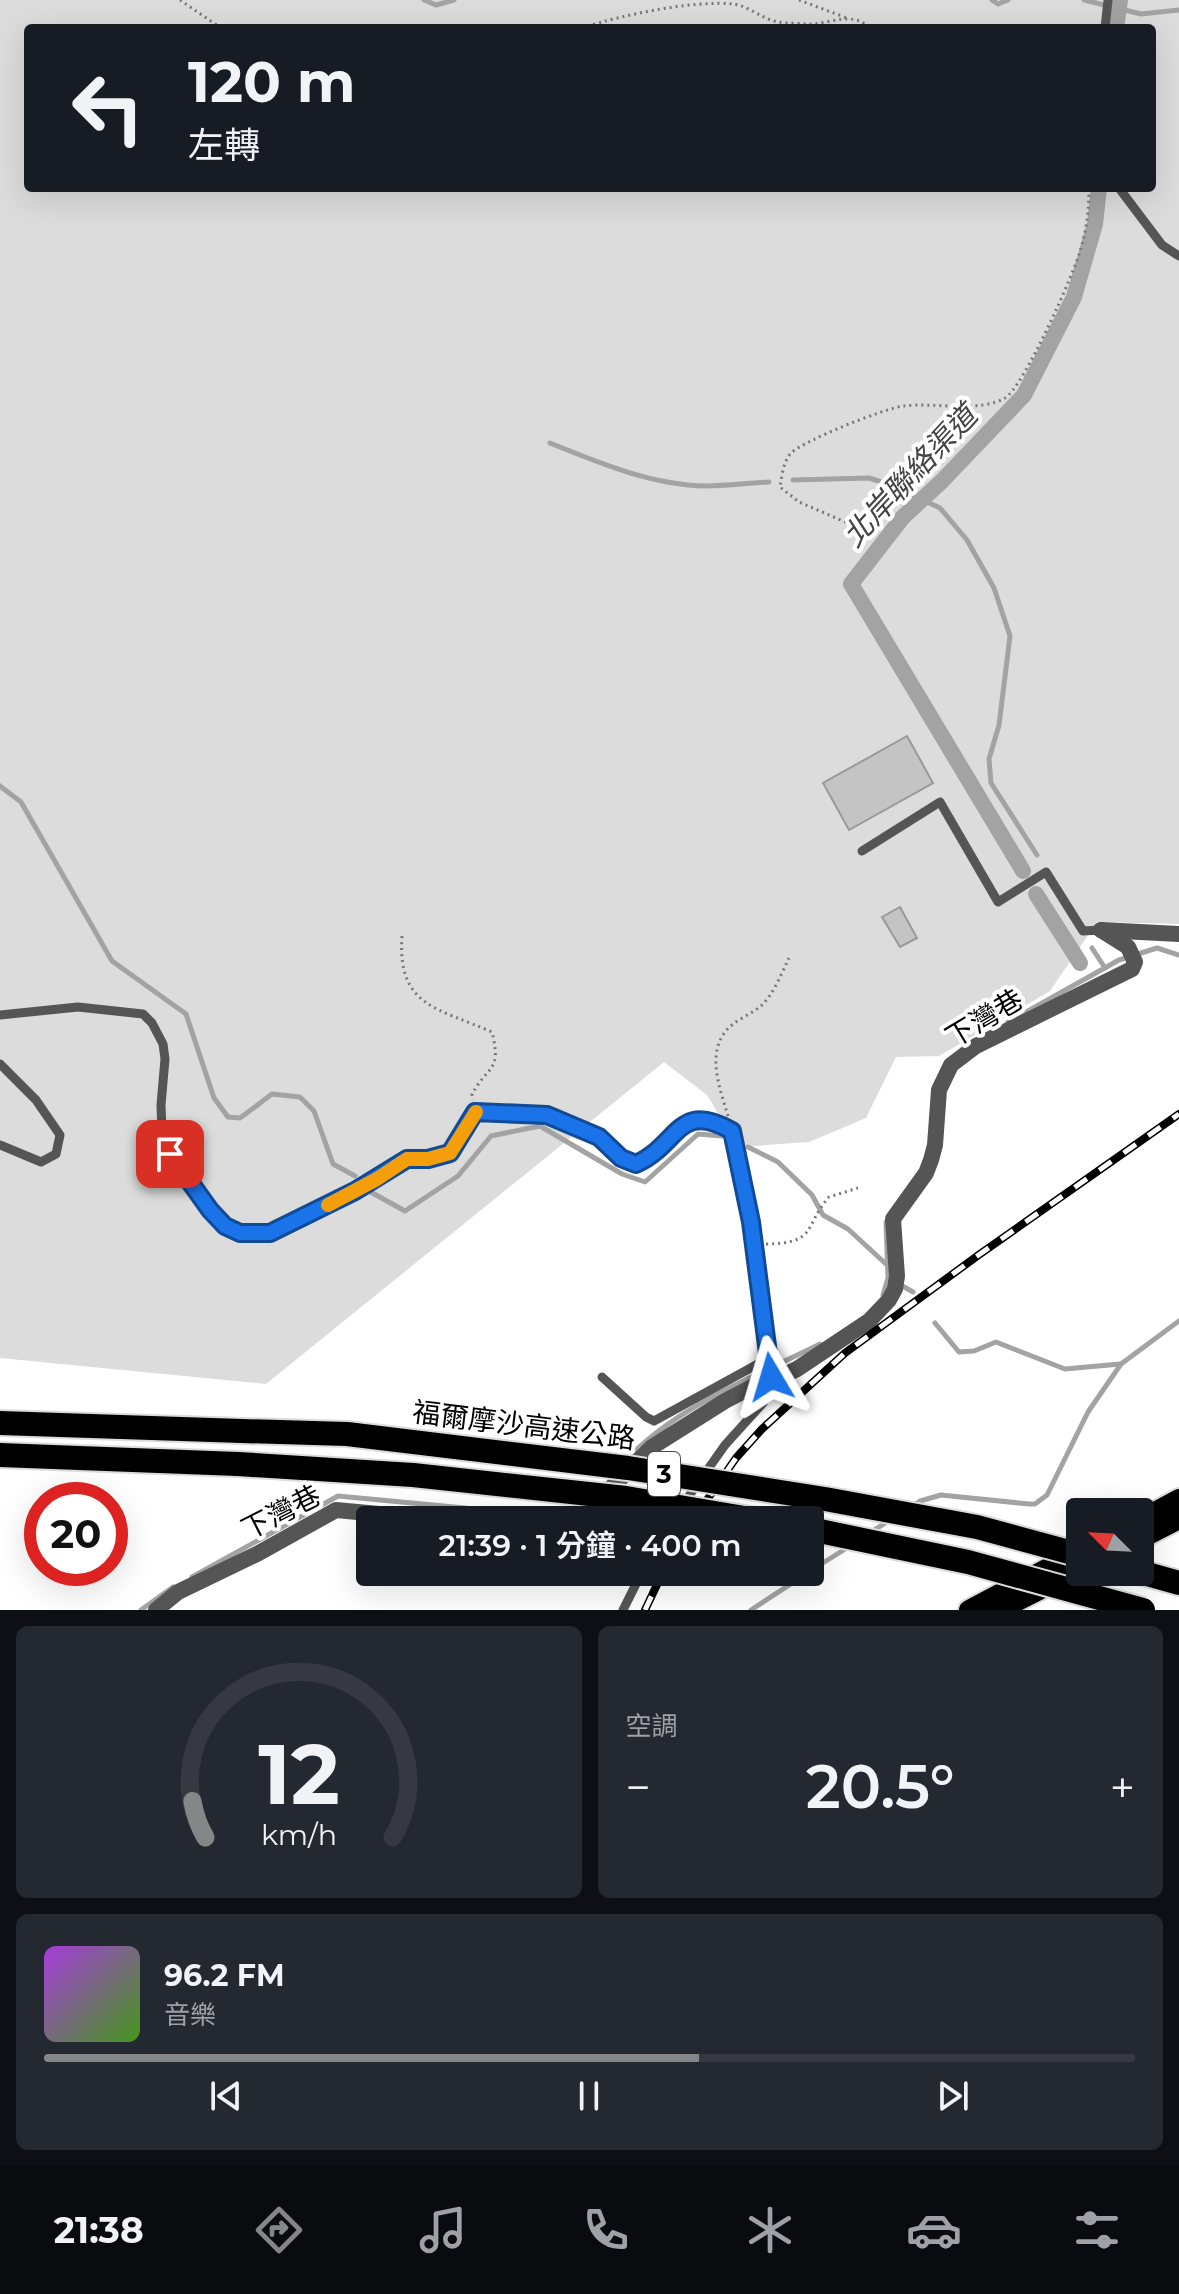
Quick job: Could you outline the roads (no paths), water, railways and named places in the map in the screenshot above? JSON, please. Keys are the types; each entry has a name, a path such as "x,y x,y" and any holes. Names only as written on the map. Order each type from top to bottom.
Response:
{"highway":[{"name":"福爾摩沙高速公路","path":"0,1423 347,1434 628,1468 825,1499 977,1527 1066,1549"},
{"name":"3","path":"0,1455 238,1464 443,1478 673,1506"},
{"path":"824,1532 968,1562 1143,1610"},
{"path":"1154,1576 1179,1583"}],"main road":[{"path":"1154,1512 1179,1499"},
{"path":"1154,1532 1179,1519"},
{"name":"3","path":"969,1610 1066,1560"},
{"path":"1000,1610 1066,1576"}],"street":[{"path":"1101,930 1179,934"},
{"name":"下灣巷","path":"593,1506 652,1447 725,1401 771,1377 783,1376 797,1369 869,1321 889,1300 896,1282 893,1219 926,1173 931,1160 939,1090 951,1065 976,1046 1132,969 1132,954 1101,930"},
{"name":"下灣巷","path":"156,1610 178,1592 257,1554 336,1510 356,1512"}],"lane":[{"path":"1106,23 1108,0"},
{"path":"1122,192 1162,245 1179,256"},
{"path":"862,851 940,802 998,902 1046,872 1083,931 1101,930"},
{"path":"0,1015 78,1007 143,1014 152,1023 163,1044 161,1119 162,1133 170,1154 210,1210 225,1226 240,1233 270,1233 366,1185 407,1159 428,1159 450,1153 475,1112 547,1115 599,1137 621,1158 636,1164 650,1158 682,1124 697,1118 714,1120 732,1131 754,1244 772,1387 769,1395 725,1445 682,1506"},
{"path":"0,1064 36,1100 60,1135 56,1154 41,1162 0,1145"},
{"path":"602,1377 654,1421 769,1358"},
{"path":"623,1610 635,1586"}],"waterway":[{"path":"424,0 436,5 454,0"},
{"path":"992,0 998,4 1008,0"},
{"path":"1084,0 1141,14 1179,10"},
{"name":"北岸聯絡渠道","path":"1117,24 1120,0"},
{"name":"北岸聯絡渠道","path":"1023,871 851,584 903,517 1024,395 1074,297 1095,224 1099,192"},
{"path":"550,443 607,465 666,482 706,486 769,482"},
{"path":"793,480 869,478 891,485 940,508 967,540 994,588 1010,636 999,725 989,759 991,783 1037,855"},
{"path":"0,786 21,802 112,961 186,1014 214,1098 228,1117 240,1118 272,1094 300,1097 314,1111 333,1164 355,1176"},
{"name":"北岸聯絡渠道","path":"1036,894 1080,963"},
{"path":"1092,948 1105,968"},
{"name":"北岸聯絡渠道","path":"1008,1022 1119,960 1157,948 1179,955"},
{"path":"367,1190 405,1211 458,1176 491,1136 540,1126 622,1174 645,1182 698,1134 722,1136"},
{"path":"748,1147 778,1162 812,1195 823,1215 848,1229 886,1264"},
{"path":"883,1295 888,1278 886,1222"},
{"path":"899,1284 913,1292"},
{"path":"912,1506 941,1495 1035,1504 1047,1495 1088,1412 1121,1364 1179,1321"},
{"path":"935,1323 959,1352 974,1351 996,1342 1065,1369 1120,1364"},
{"path":"627,1459 670,1423 694,1408 820,1344"},
{"path":"192,1577 338,1496 547,1519 564,1517 583,1503"},
{"path":"871,1532 890,1520"},
{"path":"824,1562 850,1546"},
{"path":"751,1610 788,1586"},
{"path":"141,1610 173,1587"}],"railway":[{"path":"703,1506 736,1458 762,1429 845,1353 1179,1114"},
{"path":"645,1610 656,1586"}]}
